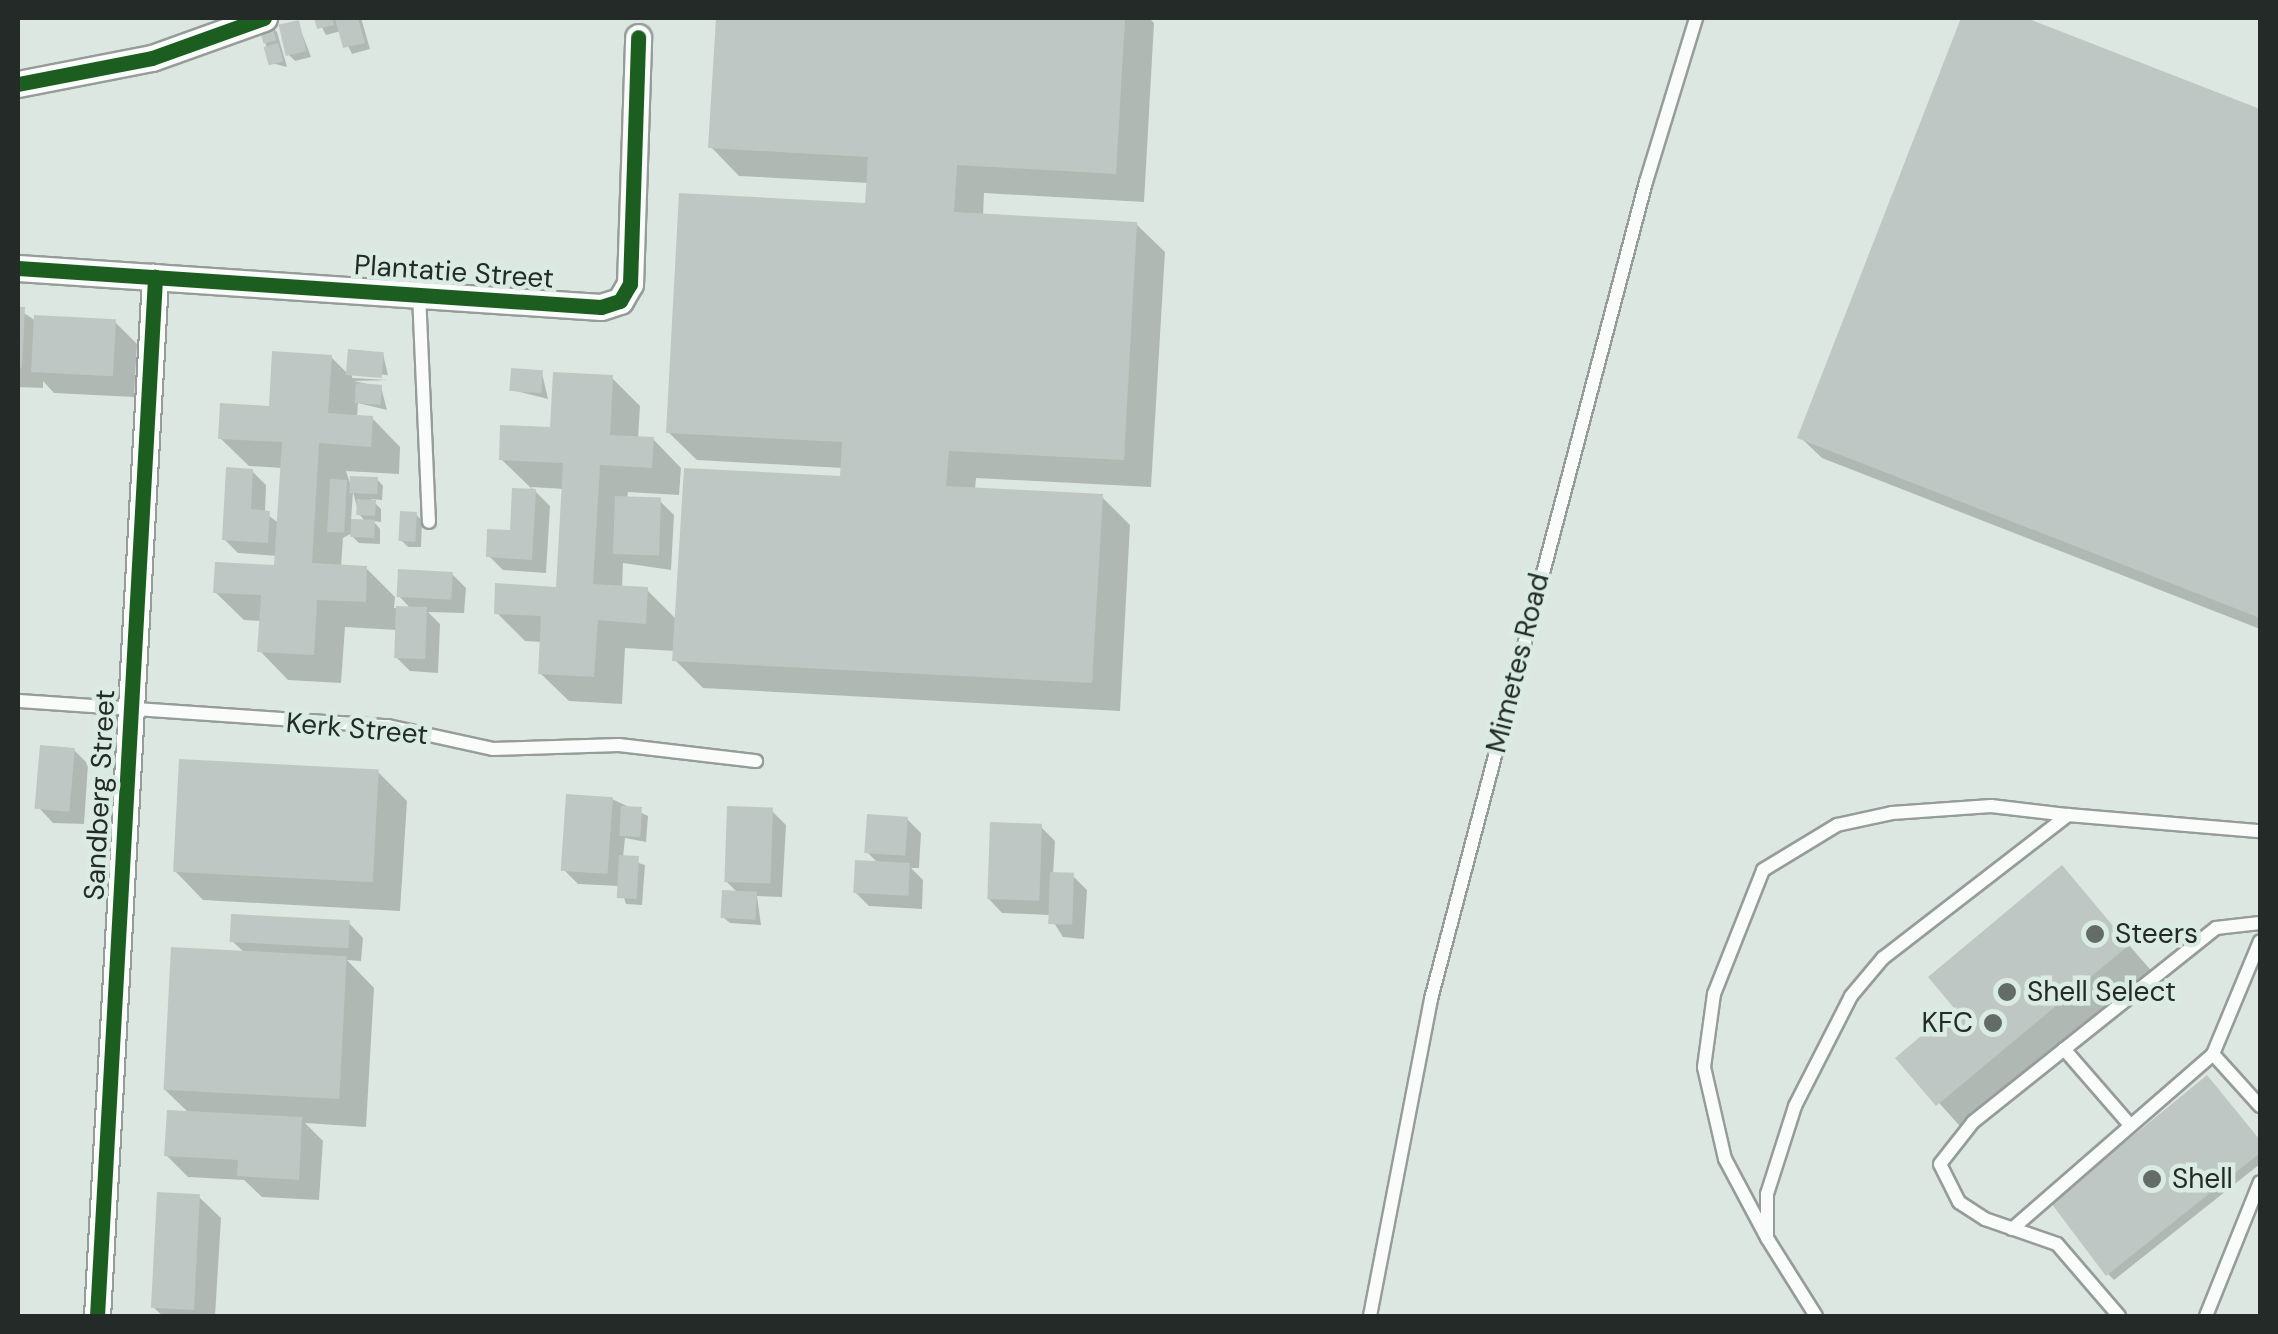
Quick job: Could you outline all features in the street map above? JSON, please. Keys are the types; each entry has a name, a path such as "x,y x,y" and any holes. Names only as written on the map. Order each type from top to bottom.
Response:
{"street":[{"path":"18,84 152,58 264,18"},
{"name":"Plantatie Street","path":"18,268 601,307 620,301 630,284 638,37"},
{"name":"Sandberg Street","path":"97,1316 156,277"}],"lane":[{"name":"Mimetes Road","path":"1370,1316 1391,1184 1436,980 1615,297 1696,18"},
{"path":"419,294 429,522"},
{"name":"Kerk Street","path":"18,700 400,727 493,749 619,745 756,761"},
{"path":"1816,1316 1767,1238 1725,1160 1704,1067 1714,994 1764,870 1837,825 1892,814 1990,806 2260,830"},
{"path":"1767,1238 1767,1194 1795,1106 1851,996 1883,958 2068,815"},
{"path":"2119,1316 2057,1244 1958,1202 1940,1164 1973,1122 2216,928 2260,923"},
{"path":"2012,1228 2213,1054 2260,941"},
{"path":"2064,1049 2130,1126"},
{"path":"2213,1054 2260,1106"},
{"path":"2206,1316 2260,1182"}],"building":[{"path":"314,18 332,18 334,25 317,29"},
{"path":"335,18 358,18 365,43 343,48"},
{"path":"716,18 1125,18 1116,174 957,165 954,212 1137,222 1124,460 949,451 946,486 1103,494 1092,683 672,661 684,468 840,476 842,442 666,433 679,193 865,203 868,157 708,148"},
{"path":"1961,18 2026,18 2260,109 2260,618 1797,438"},
{"path":"299,20 306,51 286,56 279,25"},
{"path":"272,23 276,41 263,43 259,26"},
{"path":"278,43 283,61 269,65 264,47"},
{"path":"18,307 25,307 22,368 18,367"},
{"path":"34,315 116,319 113,376 31,372"},
{"path":"348,349 384,352 382,378 346,375"},
{"path":"272,351 332,355 328,413 373,416 371,447 319,443 312,563 367,566 366,602 317,600 314,655 257,652 261,595 213,593 215,562 274,565 282,442 218,439 220,403 269,406"},
{"path":"511,368 543,370 541,393 509,391"},
{"path":"553,372 613,375 610,435 654,437 652,468 600,465 593,584 648,587 646,624 598,620 594,677 538,674 541,616 494,614 495,583 556,587 563,463 499,460 500,425 550,427"},
{"path":"356,383 382,385 381,405 355,403"},
{"path":"226,467 253,469 251,509 270,511 268,543 222,540"},
{"path":"350,476 378,477 377,494 349,493"},
{"path":"330,479 347,480 344,533 327,532"},
{"path":"512,488 536,489 532,560 486,557 487,529 510,530"},
{"path":"615,496 661,498 659,556 613,554"},
{"path":"357,499 376,500 375,516 356,515"},
{"path":"400,511 417,512 415,542 398,541"},
{"path":"351,519 375,520 374,538 350,537"},
{"path":"398,569 453,572 451,600 397,597"},
{"path":"396,606 427,607 425,659 394,658"},
{"path":"40,745 75,748 69,812 34,809"},
{"path":"179,759 379,769 373,882 173,872"},
{"path":"566,794 613,797 608,874 561,871"},
{"path":"621,806 642,807 640,837 619,836"},
{"path":"727,806 773,808 770,884 724,882"},
{"path":"867,814 908,817 905,856 864,853"},
{"path":"990,822 1042,824 1039,901 987,899"},
{"path":"619,855 639,856 637,899 617,898"},
{"path":"855,860 910,863 908,896 853,893"},
{"name":"Shell Select","path":"2062,865 2129,945 1936,1106 1895,1058 1954,1008 1928,977"},
{"path":"1050,872 1074,873 1072,925 1048,924"},
{"path":"722,890 757,892 755,920 721,918"},
{"path":"231,914 350,920 348,948 230,942"},
{"path":"171,947 347,956 339,1099 164,1090"},
{"path":"2207,1075 2260,1140 2260,1153 2106,1276 2051,1203"},
{"path":"167,1110 302,1117 299,1180 237,1176 238,1160 164,1156"},
{"path":"157,1192 200,1194 194,1310 151,1308"}],"cycle path":[{"path":"18,84 152,58 264,18"},
{"path":"18,268 601,307 620,301 630,284 638,37"},
{"path":"97,1316 155,277"}],"place":[{"name":"Steers","path":"2095,934"},
{"name":"Shell Select","path":"2007,992"},
{"name":"KFC","path":"1993,1023"},
{"name":"Shell","path":"2152,1179"}]}
